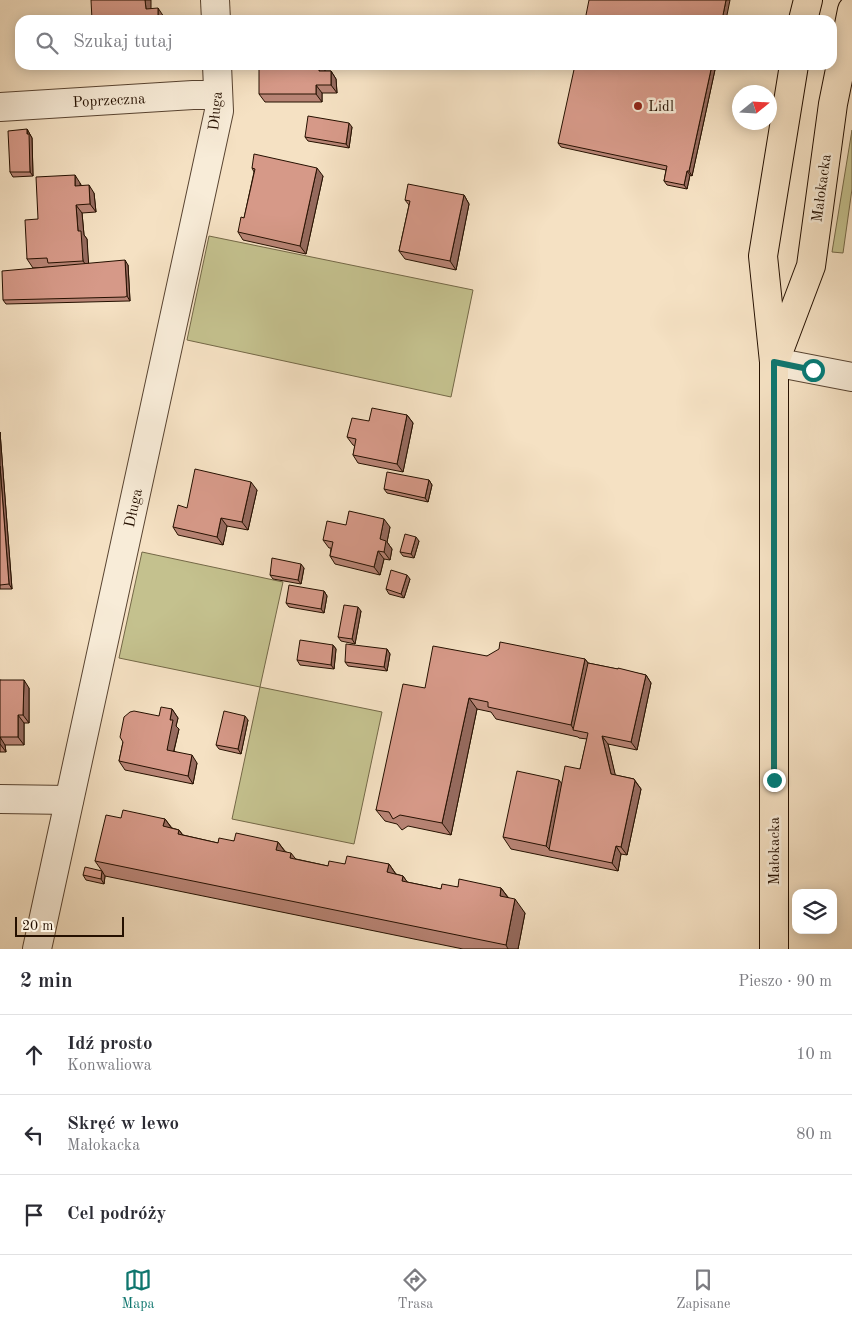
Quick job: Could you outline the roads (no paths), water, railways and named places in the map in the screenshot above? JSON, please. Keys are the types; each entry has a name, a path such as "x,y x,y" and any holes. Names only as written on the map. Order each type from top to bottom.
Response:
{"main road":[{"path":"804,15 808,0"},
{"name":"Małokacka","path":"774,362 810,266 833,104 852,10"},
{"name":"Małokacka","path":"774,949 774,362 763,256 793,70"}],"street":[{"path":"215,0 216,15"},
{"name":"Długa","path":"37,949 214,131 218,111 217,70"},
{"name":"Poprzeczna","path":"0,106 193,95 218,96"},
{"path":"774,362 852,377"},
{"path":"0,799 69,800"}],"place":[{"name":"Lidl","path":"638,106"}]}
